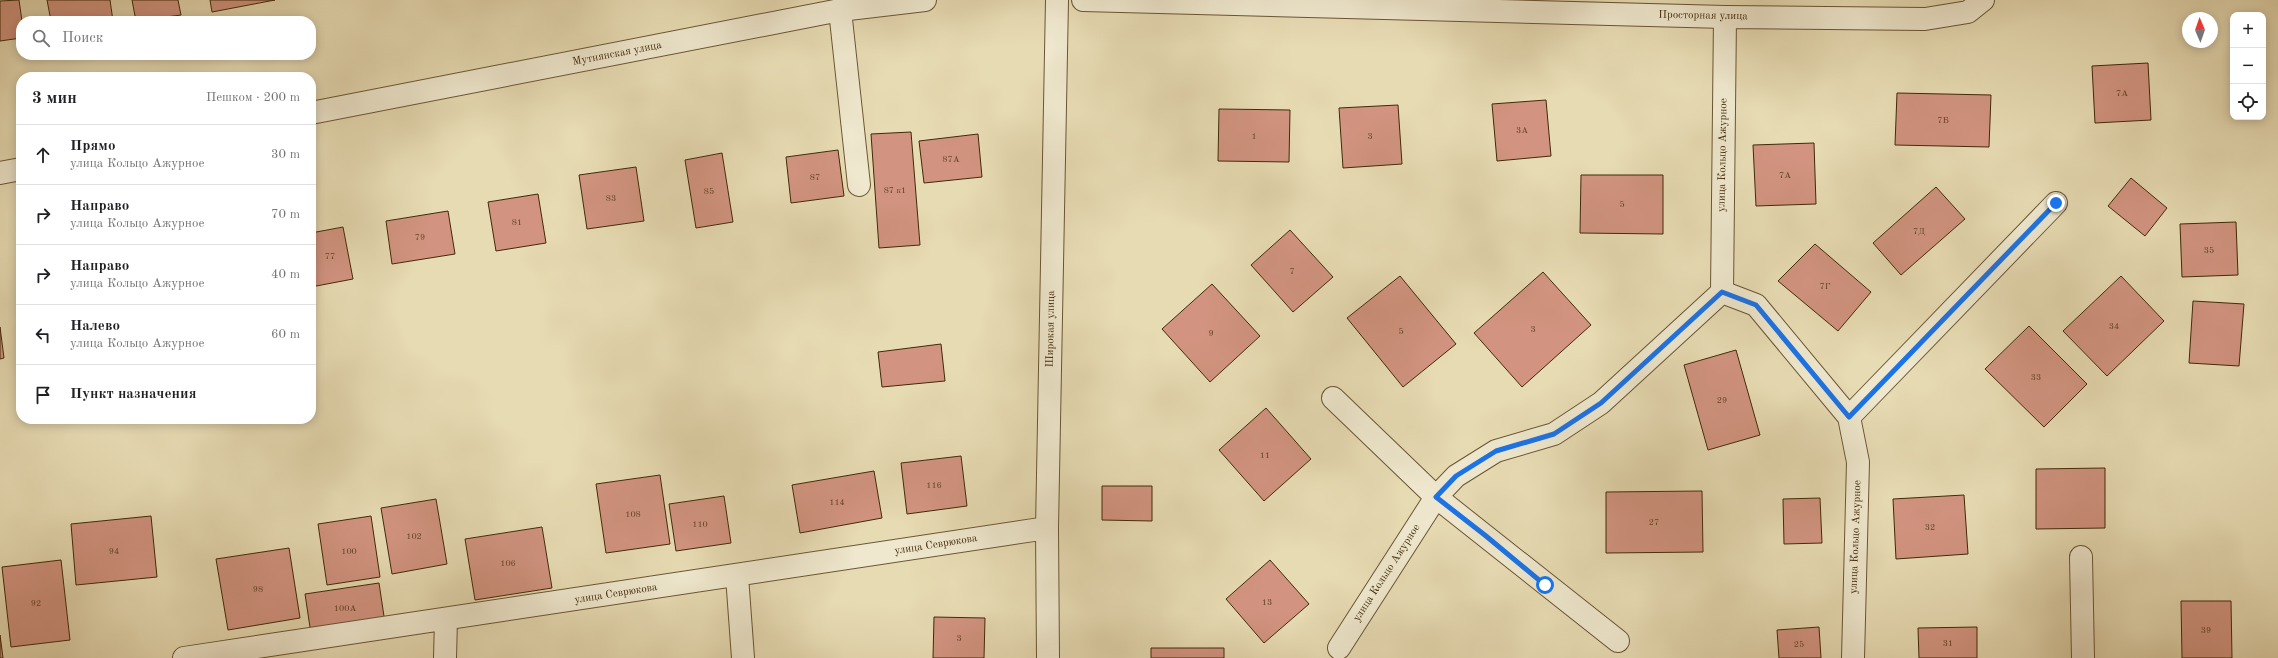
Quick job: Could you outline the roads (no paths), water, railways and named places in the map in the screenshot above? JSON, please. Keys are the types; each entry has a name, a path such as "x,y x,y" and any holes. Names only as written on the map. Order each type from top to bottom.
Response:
{"street":[{"name":"Мутнянская улица","path":"316,112 840,10 925,0"},
{"name":"Широкая улица","path":"1048,658 1046,528 1057,0"},
{"name":"Просторная улица","path":"1083,0 1725,17 1925,19 1968,12 1983,0"},
{"path":"840,10 859,184"},
{"name":"улица Кольцо Ажурное","path":"1338,648 1436,497 1456,476 1496,451 1554,434 1601,403 1722,292 1725,17"},
{"path":"0,174 16,170"},
{"path":"1849,417 2056,203"},
{"name":"улица Кольцо Ажурное","path":"1722,292 1756,305 1849,417 1858,462 1853,658"},
{"path":"1333,398 1436,497 1618,641"},
{"name":"улица Севрюкова","path":"184,658 446,620 1046,528"},
{"path":"2081,557 2083,658"},
{"path":"737,576 743,658"},
{"path":"445,658 446,620"}]}
